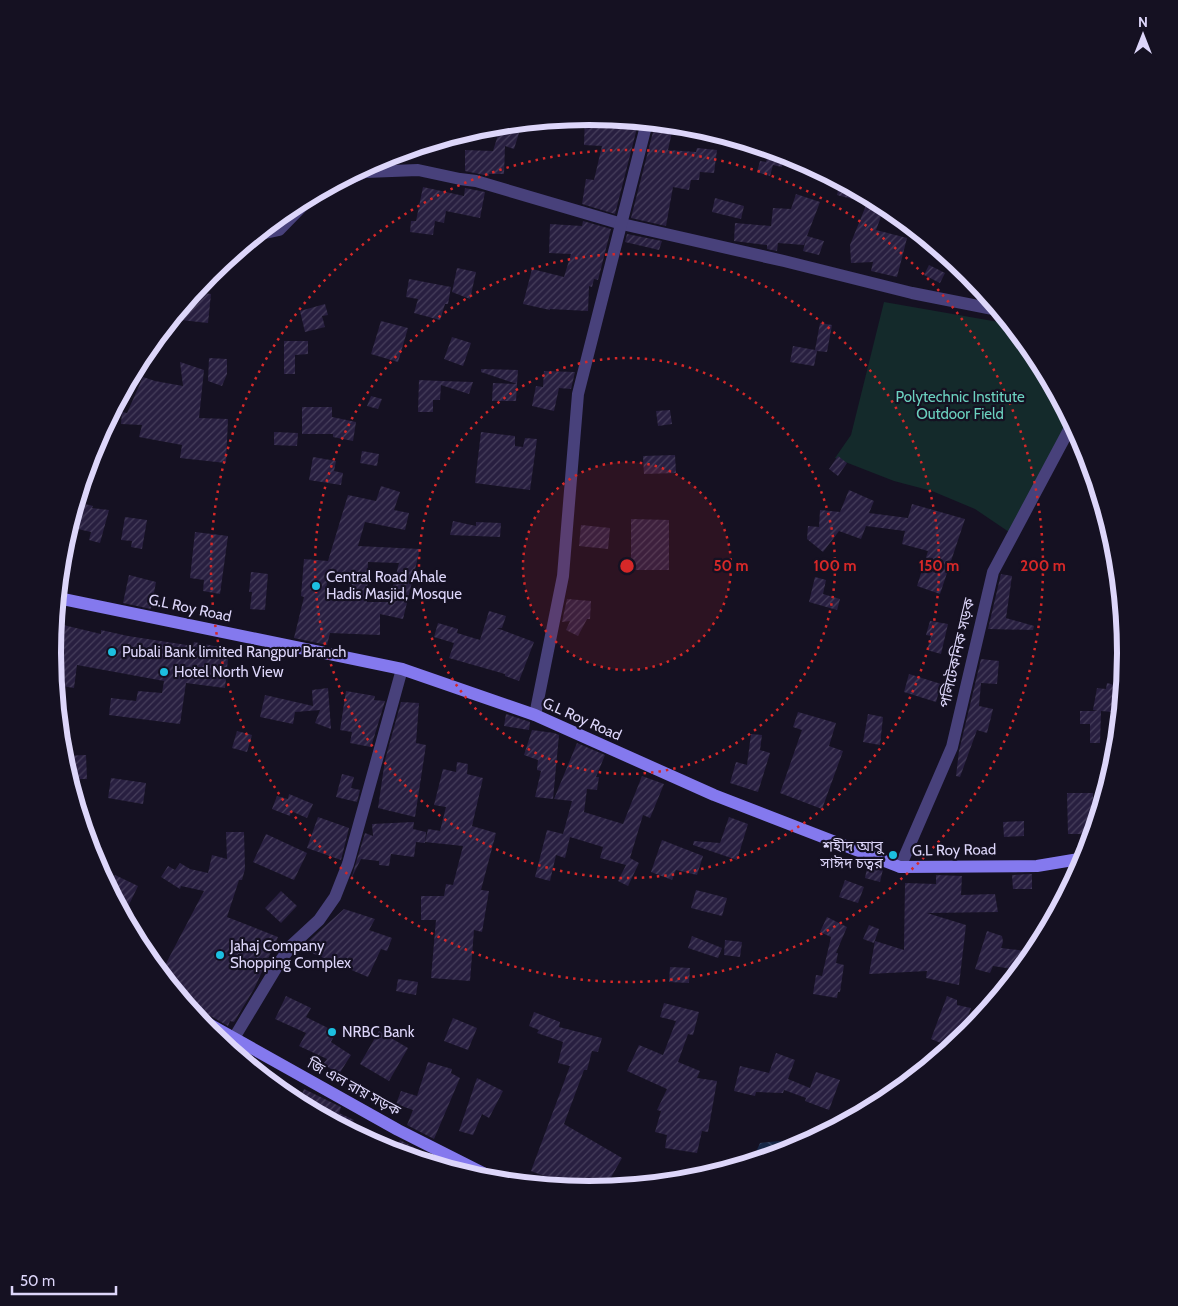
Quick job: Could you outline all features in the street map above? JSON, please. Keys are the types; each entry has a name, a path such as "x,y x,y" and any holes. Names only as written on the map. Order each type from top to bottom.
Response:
{"main road":[{"name":"G.L Roy Road","path":"64,599 402,669 535,715 714,795 900,867 1037,866 1075,860"},
{"name":"জি এল রায় সড়ক","path":"221,1031 398,1130 473,1168"}],"street":[{"path":"535,715 563,576 578,394 645,129"},
{"path":"373,172 418,170 476,181 622,224 784,261 912,293 989,308"},
{"path":"271,232 279,230 291,217"},
{"name":"পলিটেকনিক সড়ক","path":"900,867 952,747 993,572 1068,432"},
{"path":"234,1038 281,960 292,946 319,920 335,897 348,864 402,669"}],"green space":[{"name":"Polytechnic Institute Outdoor Field","path":"884,302 1000,322 1028,360 1046,389 1071,438 1009,532 975,509 932,491 894,481 835,458 851,435"}],"water":[{"path":"789,1140 791,1141 755,1154 760,1143"}],"building":[{"path":"585,125 637,128 615,214 582,204 586,179 594,180 602,146 584,145"},
{"path":"654,129 672,132 668,150 696,152 697,148 717,150 714,173 700,172 699,180 691,180 689,190 673,187 666,226 631,218"},
{"path":"513,131 519,133 514,149 505,146 504,174 489,174 489,176 465,171 465,150 493,151 498,133"},
{"path":"767,156 783,162 782,167 773,165 770,176 757,172 760,161 766,162"},
{"path":"423,187 464,196 465,188 485,192 480,218 446,211 444,223 435,221 433,235 410,232 411,221 416,221"},
{"path":"838,189 862,202 837,195"},
{"path":"796,194 820,202 804,245 778,243 777,251 767,249 767,245 734,241 735,223 771,226 773,208 791,209"},
{"path":"715,198 744,206 741,219 712,212"},
{"path":"866,204 882,214 876,230 907,238 897,277 871,271 873,262 851,263 850,245"},
{"path":"583,221 611,229 598,280 594,279 592,287 589,286 588,311 550,310 523,304 532,269 564,277 571,254 549,253 550,224 582,226"},
{"path":"627,234 662,241 659,250 625,242"},
{"path":"807,236 824,241 819,255 803,251"},
{"path":"929,265 945,273 940,283 924,275"},
{"path":"457,268 476,272 470,299 452,292"},
{"path":"409,279 451,287 448,304 445,304 440,320 414,313 418,299 406,297"},
{"path":"203,293 211,294 208,323 180,320"},
{"path":"325,304 328,315 322,316 325,327 305,332 300,311"},
{"path":"381,321 408,328 398,362 371,354"},
{"path":"820,323 832,325 827,352 817,351 814,366 790,362 793,346 815,350"},
{"path":"452,337 471,343 463,366 444,359"},
{"path":"284,341 308,341 308,354 295,355 295,374 284,374"},
{"path":"209,358 227,359 227,374 222,386 208,381"},
{"path":"180,362 204,370 199,418 228,419 226,463 180,458 182,445 139,437 142,425 121,424 122,412 127,413 143,377 183,386"},
{"path":"481,369 518,370 517,384 481,372"},
{"path":"544,371 575,372 571,389 559,388 554,411 532,406 536,386 543,387"},
{"path":"419,380 473,382 469,394 441,385 440,400 433,400 433,412 418,412"},
{"path":"493,383 517,384 516,401 492,401"},
{"path":"371,396 382,399 378,409 367,406"},
{"path":"302,407 332,407 332,417 356,422 353,441 333,437 333,434 302,434"},
{"path":"670,410 672,424 658,426 656,411"},
{"path":"274,432 298,433 297,446 274,445"},
{"path":"481,432 515,436 515,446 523,447 525,438 537,439 530,490 475,483"},
{"path":"362,451 379,454 377,466 360,463"},
{"path":"675,455 676,473 644,474 643,456"},
{"path":"838,456 847,463 838,476 829,469"},
{"path":"313,457 336,461 334,471 343,473 341,485 309,480"},
{"path":"381,486 400,492 394,510 409,513 405,530 365,522 358,546 420,549 403,619 380,614 380,635 330,633 327,645 294,638 304,597 301,596 304,559 328,561 348,495 376,501","holes":["368,562 399,563 389,602 367,602","328,573 352,574 351,601 325,600"]},
{"path":"849,490 874,501 869,513 908,518 912,504 965,519 940,594 917,586 928,551 902,544 905,531 866,526 861,539 839,531 823,552 807,539 808,526 819,527 820,510 840,512"},
{"path":"83,503 93,506 92,508 109,510 100,543 89,540 91,532 76,529"},
{"path":"125,517 147,520 142,549 131,547 132,541 121,540"},
{"path":"631,519 669,520 669,570 631,570"},
{"path":"453,521 476,526 476,522 501,523 500,537 450,535"},
{"path":"581,525 610,528 608,549 579,546"},
{"path":"195,532 228,536 220,594 203,591 204,580 190,578"},
{"path":"251,572 268,574 265,610 250,609 252,592 249,592"},
{"path":"1001,574 1012,576 1006,618 1034,626 1033,630 988,629"},
{"path":"129,575 156,582 151,609 123,603"},
{"path":"815,577 826,580 823,594 840,599 837,610 809,602"},
{"path":"567,599 591,601 590,619 587,619 578,636 566,630 570,621 562,622"},
{"path":"489,611 506,616 502,628 497,628 534,642 519,681 505,676 505,674 449,658 454,643 434,637 438,623 458,629 457,633 480,640"},
{"path":"930,621 948,624 941,654 927,650 931,636 926,635"},
{"path":"62,625 101,634 101,630 193,646 194,642 229,649 225,688 186,683 180,724 109,715 111,698 136,701 138,691 162,693 164,681 77,665 74,688 62,686"},
{"path":"981,659 999,661 997,684 981,683 979,706 993,709 987,733 977,730 960,777 956,776 959,751"},
{"path":"909,674 941,684 936,702 904,692"},
{"path":"1107,683 1116,685 1112,712 1101,711 1100,743 1090,743 1090,724 1080,724 1080,711 1098,711 1093,710 1097,688 1106,689"},
{"path":"328,688 331,729 315,723 320,710 295,712 293,724 260,717 265,695 313,706 312,690"},
{"path":"346,691 375,696 374,700 385,701 371,747 350,743 352,732 340,730"},
{"path":"401,702 419,703 416,743 426,745 415,817 378,808 385,760"},
{"path":"798,712 836,723 829,746 843,751 822,809 780,793 802,730 793,727"},
{"path":"506,714 530,722 529,730 504,726"},
{"path":"868,714 883,717 880,745 863,742"},
{"path":"532,730 559,735 553,799 535,797 541,771 537,770 538,760 524,755"},
{"path":"237,731 252,735 247,752 232,748"},
{"path":"751,734 762,735 760,750 770,753 758,792 730,783 736,762 747,765"},
{"path":"577,743 605,755 596,777 599,777 597,790 587,789 584,812 623,824 642,776 664,784 650,818 643,815 630,858 639,863 628,886 618,881 626,865 600,858 603,847 570,837 565,858 556,855 550,881 535,877 547,830 563,834 572,801 554,799"},
{"path":"86,755 87,779 76,779 71,756"},
{"path":"457,762 468,764 467,774 483,778 472,826 496,833 481,890 489,891 482,932 474,930 470,981 431,978 436,920 421,920 421,896 444,896 446,884 453,885 463,846 425,842 428,829 440,831 446,807 434,805 443,769 456,772"},
{"path":"342,774 354,777 351,788 360,790 357,802 336,797"},
{"path":"111,778 146,783 143,804 108,798"},
{"path":"1067,793 1093,793 1093,808 1085,834 1068,834"},
{"path":"289,794 313,804 307,818 291,811 290,816 272,809 277,796 288,799"},
{"path":"318,817 349,828 341,860 307,848"},
{"path":"729,817 748,824 737,860 693,845 694,841 720,843"},
{"path":"1024,821 1024,836 1004,837 1003,822"},
{"path":"414,822 413,829 426,832 425,843 416,842 414,857 391,854 389,866 379,865 379,861 361,859 351,879 365,833 373,836 372,824"},
{"name":"Jahaj Company Shopping Complex","path":"226,832 244,832 245,869 242,880 239,880 227,917 278,937 254,989 234,1022 230,1021 228,1026 202,1011 165,966 204,891 181,886 180,889 161,877 168,866 175,870 180,863 190,869 208,873 212,855 227,859"},
{"path":"266,834 307,853 294,880 253,862"},
{"path":"662,840 703,856 697,875 676,870 672,880 651,872"},
{"path":"868,863 883,869 880,882 865,878"},
{"path":"1032,874 1032,889 1013,889 1012,875"},
{"path":"115,875 138,886 127,908 116,886 113,879"},
{"path":"936,875 962,876 961,895 995,894 998,912 927,913 966,925 959,985 926,978 927,971 869,974 875,941 904,950 905,883 936,884"},
{"path":"845,880 864,887 858,903 839,897"},
{"path":"696,890 727,898 722,916 691,908"},
{"path":"281,891 297,906 281,923 265,908"},
{"path":"344,909 375,919 369,930 392,938 387,951 381,949 368,977 314,954 304,945"},
{"path":"827,917 847,927 836,953 838,953 836,963 844,965 840,992 838,992 837,998 813,994 816,975 822,976 831,937 820,932"},
{"path":"869,925 879,929 874,943 863,939"},
{"path":"987,931 1002,936 1001,948 1025,951 1012,969 993,966 990,973 975,969"},
{"path":"692,936 722,948 718,958 688,948"},
{"path":"725,940 742,942 740,957 724,955"},
{"path":"670,967 690,968 689,983 669,982"},
{"path":"398,979 418,982 416,995 396,991"},
{"path":"286,996 311,1008 306,1017 336,1032 331,1042 351,1055 339,1074 323,1064 327,1059 299,1046 306,1033 275,1019"},
{"path":"947,996 957,1000 957,1005 971,1008 966,1022 943,1044 931,1039"},
{"path":"664,1003 699,1012 693,1035 688,1034 678,1062 700,1071 697,1078 717,1081 708,1132 702,1131 697,1153 665,1148 667,1135 655,1132 661,1111 657,1110 667,1089 627,1071 639,1045 663,1055 676,1021 660,1017"},
{"path":"534,1012 560,1022 559,1027 602,1038 598,1052 592,1051 587,1070 584,1070 564,1124 622,1158 609,1180 554,1180 531,1171 570,1066 558,1063 563,1042 537,1033 539,1030 529,1026"},
{"path":"453,1018 477,1028 468,1050 444,1041"},
{"path":"379,1031 408,1048 389,1081 360,1064"},
{"path":"776,1053 795,1060 788,1079 810,1088 816,1072 840,1080 829,1110 805,1101 806,1098 784,1090 783,1093 756,1092 755,1096 734,1091 740,1066 769,1073"},
{"path":"428,1062 452,1069 451,1073 460,1078 434,1139 407,1125 413,1110 396,1104 401,1091 417,1096"},
{"path":"477,1078 503,1091 489,1118 482,1114 473,1135 459,1131"},
{"path":"304,1089 341,1107 339,1113 354,1120 352,1124 325,1110 301,1095"},
{"path":"400,1140 415,1148 414,1151 398,1145"}],"place":[{"name":"Central Road Ahale Hadis Masjid, Mosque","path":"316,586"},
{"name":"Pubali Bank limited Rangpur Branch","path":"112,652"},
{"name":"Hotel North View","path":"164,672"},
{"name":"শহীদ আবু সাঈদ চত্বর","path":"893,855"},
{"name":"Jahaj Company Shopping Complex","path":"220,955"},
{"name":"NRBC Bank","path":"332,1032"}]}
